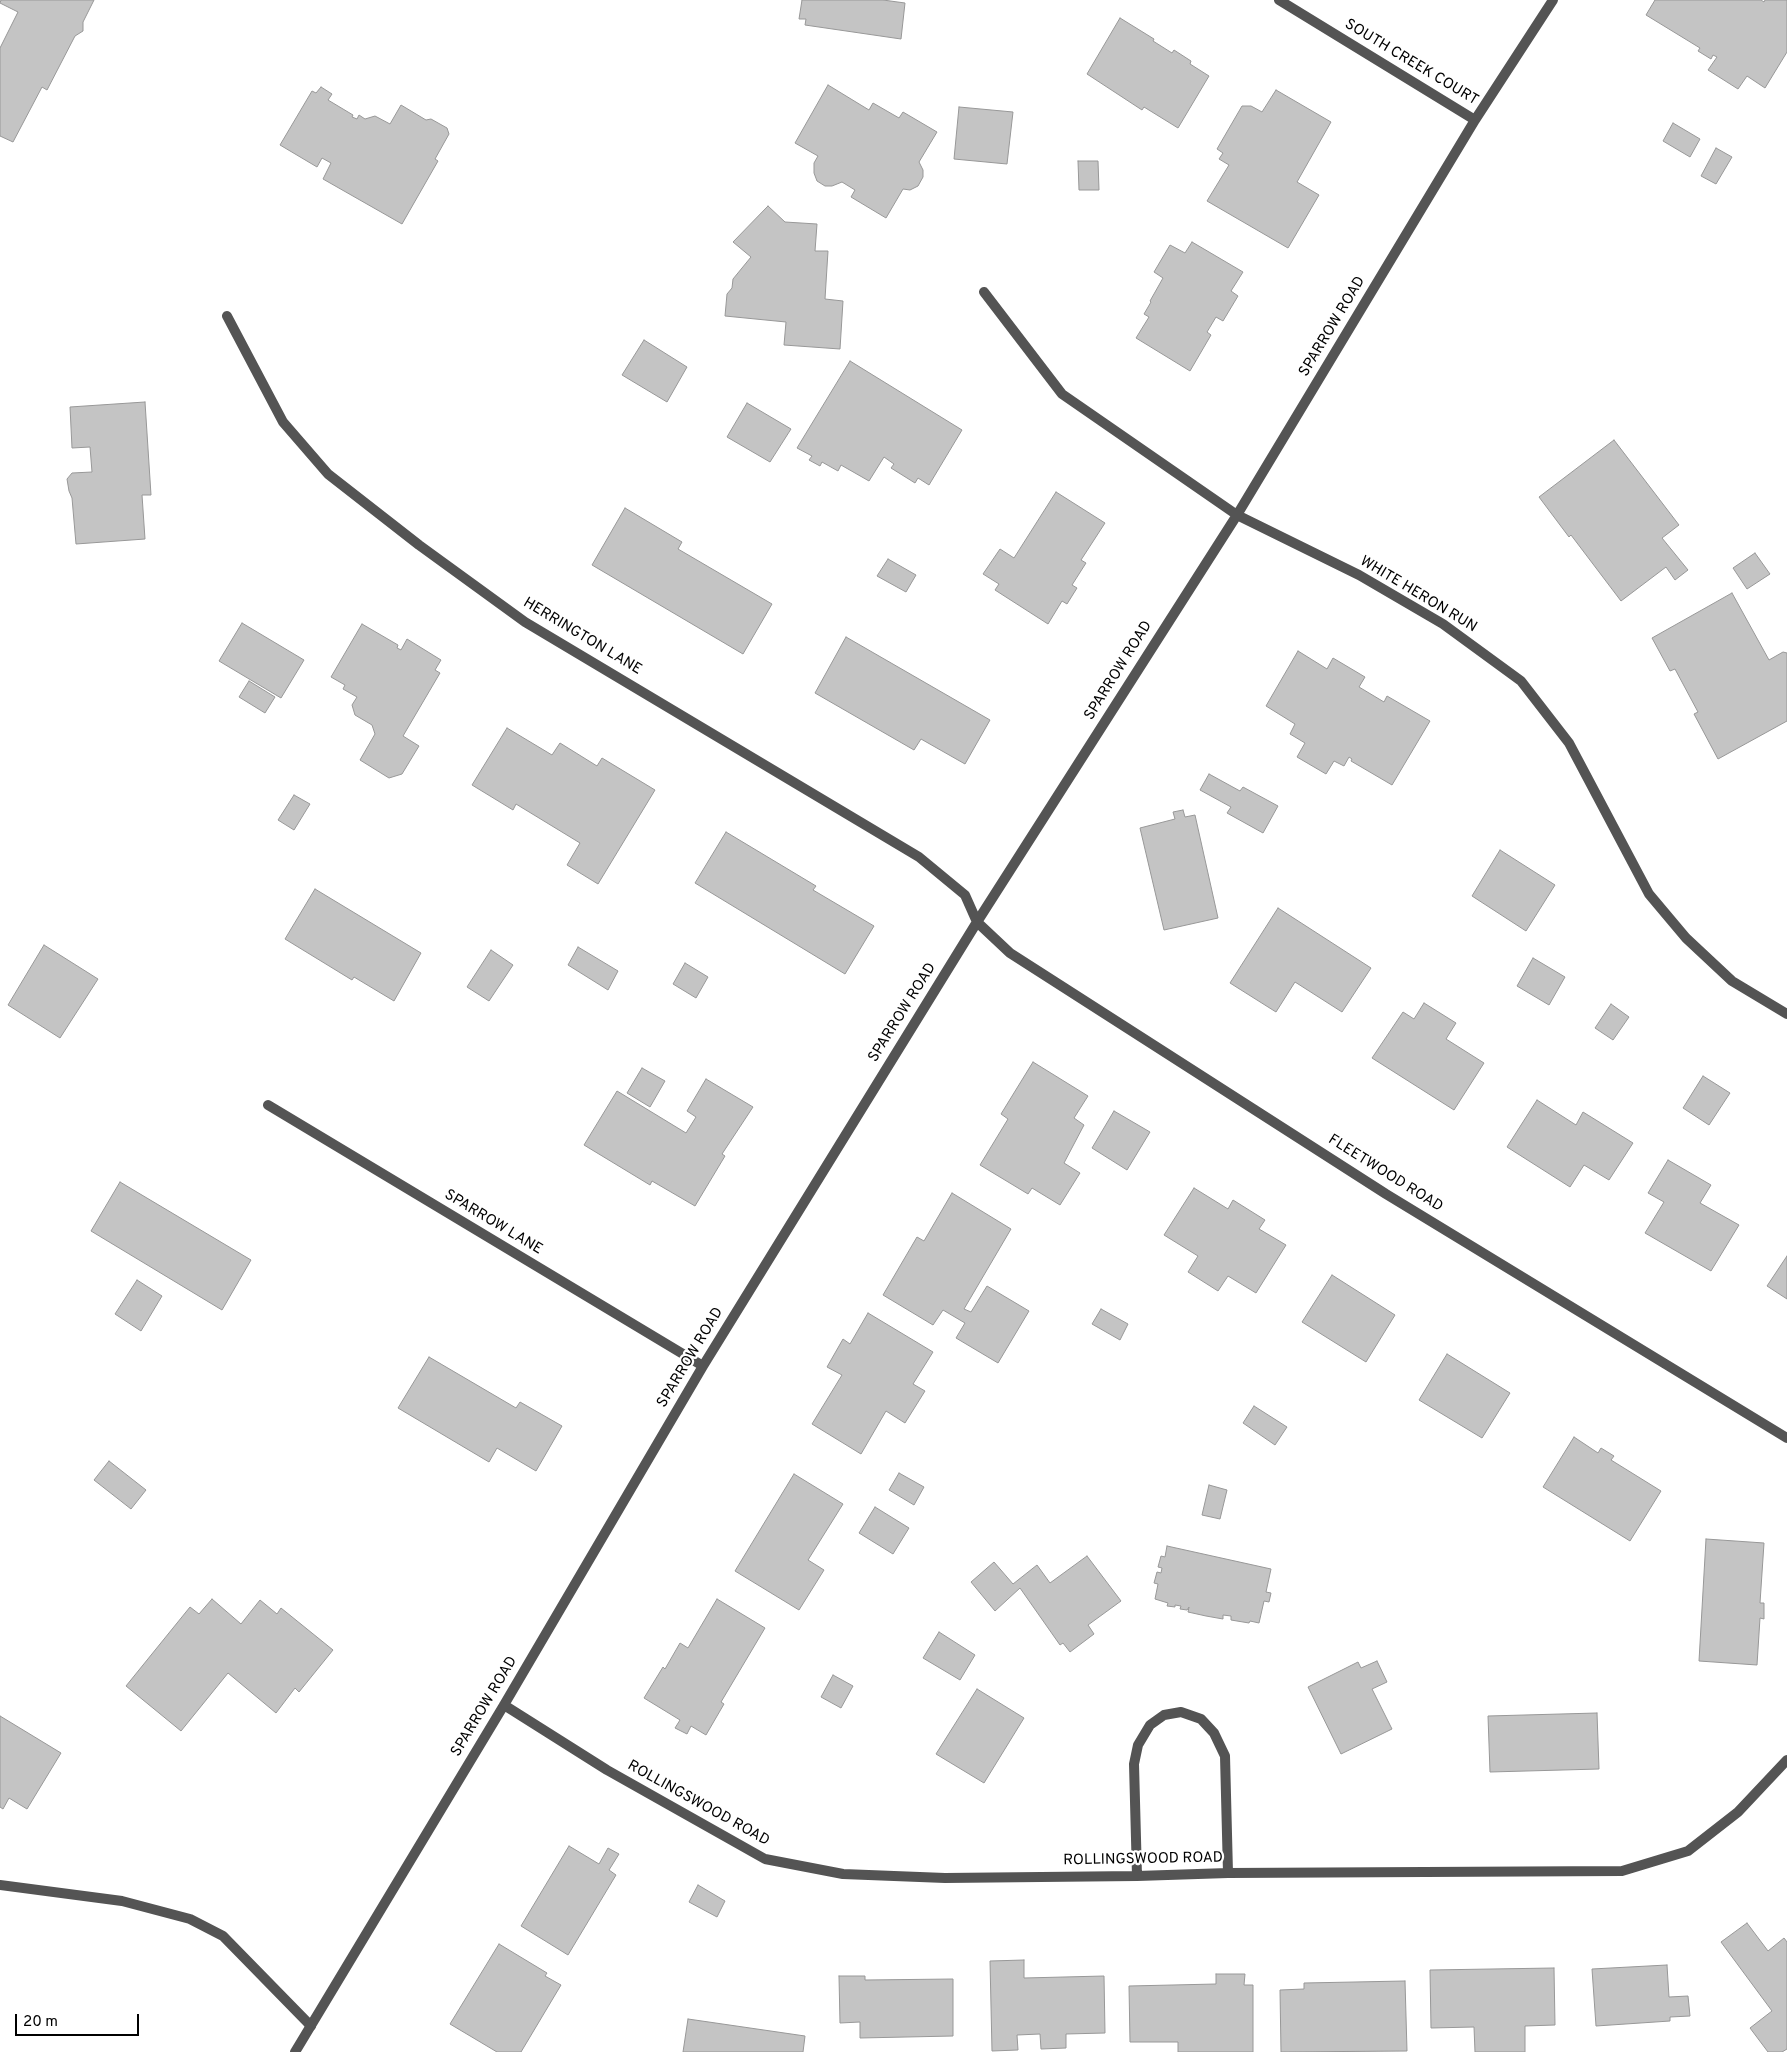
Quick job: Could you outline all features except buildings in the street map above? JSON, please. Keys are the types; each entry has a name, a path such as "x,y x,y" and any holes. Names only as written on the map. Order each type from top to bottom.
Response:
{"street":[{"name":"SOUTH CREEK COURT","path":"1279,0 1475,120"},
{"name":"SPARROW ROAD","path":"295,2052 504,1705 703,1366 977,922 1236,515 1475,120 1553,0"},
{"name":"WHITE HERON RUN","path":"984,292 1062,394 1236,515 1359,575 1443,624 1521,681 1569,743 1649,894 1686,938 1732,981 1787,1014"},
{"name":"HERRINGTON LANE","path":"227,316 283,422 328,474 418,546 525,622 919,856 965,895 977,922"},
{"name":"FLEETWOOD ROAD","path":"977,922 1010,953 1369,1183 1787,1438"},
{"name":"SPARROW LANE","path":"268,1105 703,1366"},
{"name":"ROLLINGSWOOD ROAD","path":"504,1705 607,1770 764,1859 843,1874 945,1878 1228,1873 1622,1871 1688,1851 1738,1812 1787,1760"},
{"path":"1137,1876 1134,1764 1138,1745 1150,1725 1164,1715 1181,1712 1201,1718 1214,1733 1225,1756 1228,1873"},
{"path":"0,1885 122,1902 190,1920 223,1936 311,2026"}]}
